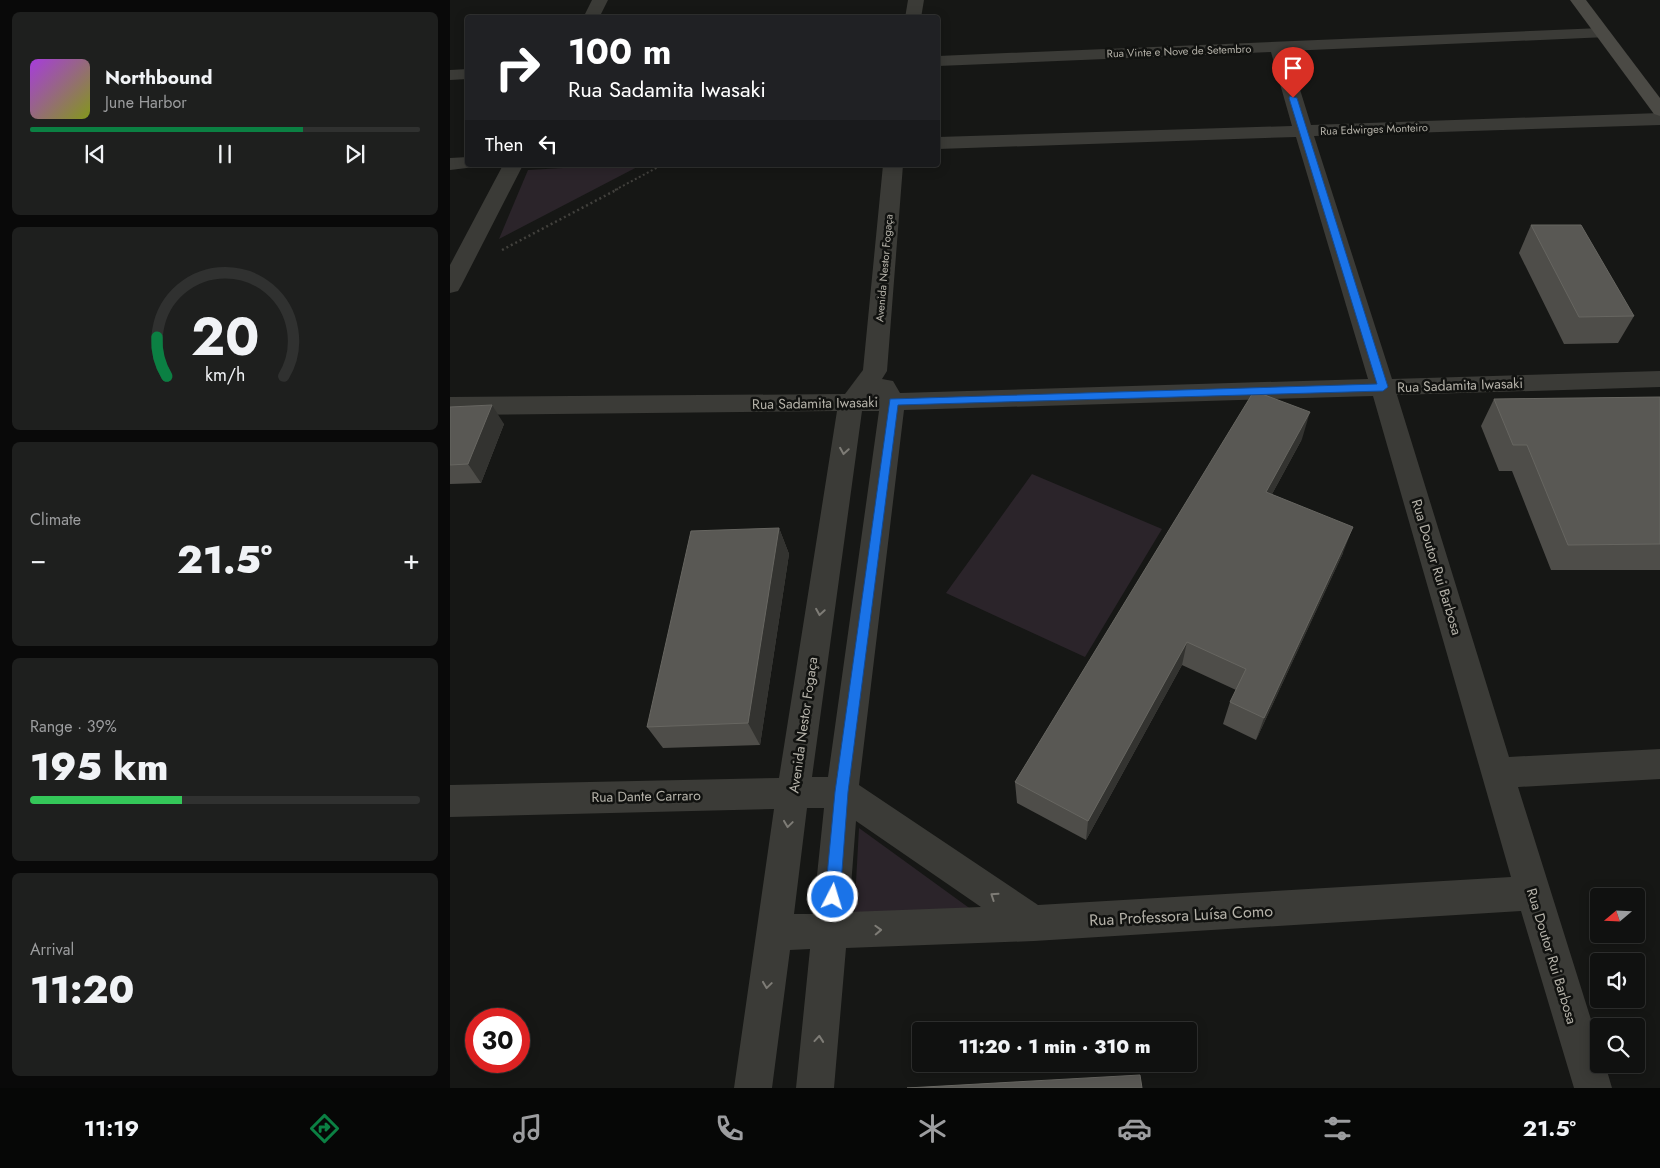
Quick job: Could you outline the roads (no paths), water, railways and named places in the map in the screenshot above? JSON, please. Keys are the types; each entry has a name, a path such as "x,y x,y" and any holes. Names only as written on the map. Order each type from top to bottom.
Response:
{"main road":[{"path":"1578,0 1660,110"}],"street":[{"path":"592,15 600,0"},
{"path":"914,15 916,0"},
{"name":"Rua Vinte e Nove de Setembro","path":"940,61 1601,33"},
{"name":"Rua Doutor Rui Barbosa","path":"1278,47 1383,387 1499,773 1532,893 1593,1088"},
{"path":"450,75 465,74"},
{"name":"Rua Edwirges Monteiro","path":"940,143 1660,119"},
{"path":"450,164 465,163"},
{"path":"454,280 512,167"},
{"name":"Avenida Nestor Fogaça","path":"753,1088 792,793 851,403 875,371 893,167"},
{"path":"815,1088 842,792 893,402 875,371"},
{"name":"Rua Sadamita Iwasaki","path":"450,406 851,403 1660,379"},
{"path":"1499,773 1660,764"},
{"path":"842,792 1034,923"},
{"name":"Rua Dante Carraro","path":"450,801 842,792"},
{"name":"Rua Professora Luísa Como","path":"774,933 1034,923 1532,893"}]}
